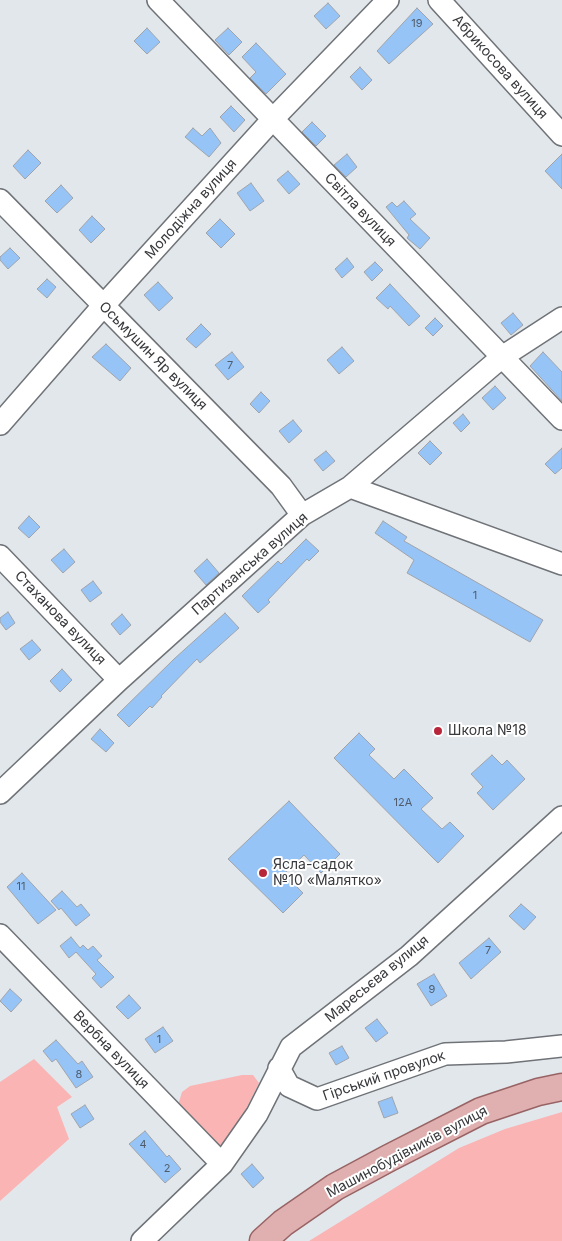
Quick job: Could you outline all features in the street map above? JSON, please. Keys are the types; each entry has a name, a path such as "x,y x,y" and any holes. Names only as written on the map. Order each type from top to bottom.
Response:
{"main road":[{"name":"Машинобудівників вулиця","path":"263,1241 283,1223 335,1187 388,1158 481,1111 538,1092 562,1087"}],"street":[{"name":"Світла вулиця","path":"158,0 562,419"},
{"name":"Молодіжна вулиця","path":"0,424 103,306 272,120 388,0"},
{"name":"Абрикосова вулиця","path":"439,0 562,135"},
{"name":"Осьмушин Яр вулиця","path":"0,200 281,486 302,515"},
{"name":"Партизанська вулиця","path":"0,793 119,680 302,515 350,487 502,357 562,318"},
{"path":"350,487 562,564"},
{"name":"Стаханова вулиця","path":"0,556 119,680"},
{"name":"Маресьєва вулиця","path":"142,1241 222,1164 257,1114 291,1047 409,956 562,817"},
{"name":"Вербна вулиця","path":"0,935 222,1164"},
{"name":"Гірський провулок","path":"279,1068 289,1086 317,1099 445,1054 506,1052 562,1046"}],"shaded area":[{"path":"34,1059 72,1097 57,1107 69,1139 0,1201 0,1082"},
{"path":"242,1075 253,1075 259,1083 233,1135 219,1151 178,1105 182,1092 190,1086"},
{"path":"562,1112 562,1241 309,1241 459,1148 505,1129"}],"building":[{"path":"328,3 340,16 326,29 314,16"},
{"path":"417,8 433,24 389,64 377,51"},
{"path":"147,28 160,42 147,54 134,41"},
{"path":"228,28 242,42 229,55 215,40"},
{"path":"256,43 286,74 266,94 250,78 256,72 242,57"},
{"path":"360,67 372,80 362,90 350,77"},
{"path":"231,106 245,120 234,132 220,117"},
{"path":"312,122 326,136 316,146 302,132"},
{"path":"193,128 202,136 210,128 221,143 209,157 185,137"},
{"path":"28,150 41,163 25,179 13,166"},
{"path":"347,154 357,167 346,177 334,165"},
{"path":"562,154 562,189 545,171"},
{"path":"288,171 300,184 289,194 277,180"},
{"path":"251,183 264,201 250,211 237,193"},
{"path":"61,185 73,198 57,213 45,201"},
{"path":"404,201 416,214 410,219 430,238 420,249 407,238 409,235 386,207 392,202 397,207"},
{"path":"92,216 105,229 91,243 79,230"},
{"path":"220,219 235,234 221,248 206,233"},
{"path":"10,248 20,258 8,269 0,260 0,257"},
{"path":"347,258 354,267 342,278 335,269"},
{"path":"375,262 383,270 372,281 364,272"},
{"path":"47,279 56,287 47,298 37,289"},
{"path":"158,282 173,298 159,311 144,295"},
{"path":"390,284 420,316 409,326 390,306 388,309 376,298"},
{"path":"513,313 523,325 511,335 501,323"},
{"path":"435,318 443,326 433,336 425,328"},
{"path":"201,324 211,334 196,348 186,339"},
{"path":"106,344 131,368 120,381 92,357"},
{"path":"342,347 354,361 339,374 327,360"},
{"path":"232,352 244,367 228,380 215,365"},
{"path":"543,352 562,372 562,401 530,366"},
{"path":"495,386 506,398 493,410 482,398"},
{"path":"261,392 270,401 259,413 250,404"},
{"path":"463,414 470,423 461,432 453,423"},
{"path":"293,420 302,431 289,443 279,431"},
{"path":"430,441 442,453 430,465 418,453"},
{"path":"562,448 562,468 555,474 545,464"},
{"path":"326,451 335,461 323,471 314,460"},
{"path":"29,516 40,527 29,538 18,528"},
{"path":"383,521 407,537 404,541 543,620 530,642 407,573 414,560 375,533"},
{"path":"306,539 319,551 309,561 307,559 258,613 242,596 278,561 281,564"},
{"path":"64,549 75,562 63,573 51,560"},
{"path":"207,559 219,573 206,585 194,571"},
{"path":"93,581 102,593 90,602 81,590"},
{"path":"8,612 15,623 6,630 0,622 0,618"},
{"path":"225,613 239,628 200,663 197,659 152,708 150,706 129,727 117,715 174,659"},
{"path":"122,614 131,625 120,635 111,624"},
{"path":"32,640 41,650 29,660 20,649"},
{"path":"62,669 72,680 60,692 50,681"},
{"path":"100,729 114,743 106,752 91,739"},
{"path":"359,733 375,749 369,755 394,779 404,769 433,798 421,809 442,829 450,822 464,836 438,863 334,758"},
{"path":"492,755 502,765 507,760 525,779 493,810 477,793 483,787 471,774"},
{"path":"289,801 340,854 321,873 304,855 284,874 303,893 283,913 228,859"},
{"path":"22,873 56,910 38,924 7,887"},
{"path":"62,891 77,907 81,904 90,915 76,926 61,908 59,910 51,901"},
{"path":"521,904 536,917 524,930 509,916"},
{"path":"71,937 80,948 83,945 88,950 93,946 102,956 97,960 114,977 101,988 92,978 96,974 76,952 69,958 60,946"},
{"path":"489,938 501,952 471,979 459,963"},
{"path":"434,974 447,996 431,1006 417,984"},
{"path":"10,989 22,1000 11,1012 0,1001"},
{"path":"129,995 141,1008 128,1019 116,1007"},
{"path":"377,1019 388,1033 376,1042 365,1028"},
{"path":"163,1027 173,1041 155,1053 145,1039"},
{"path":"56,1040 78,1064 82,1061 93,1077 76,1088 56,1059 52,1062 43,1051"},
{"path":"342,1046 349,1058 336,1065 329,1053"},
{"path":"392,1097 398,1113 384,1118 378,1102"},
{"path":"85,1105 94,1119 80,1128 71,1114"},
{"path":"145,1131 167,1157 169,1155 181,1169 165,1183 129,1144"},
{"path":"252,1164 264,1178 253,1188 241,1174"}],"place":[{"name":"Школа №18","path":"438,731"},
{"name":"Ясла-садок №10 «Малятко»","path":"263,873"}]}
